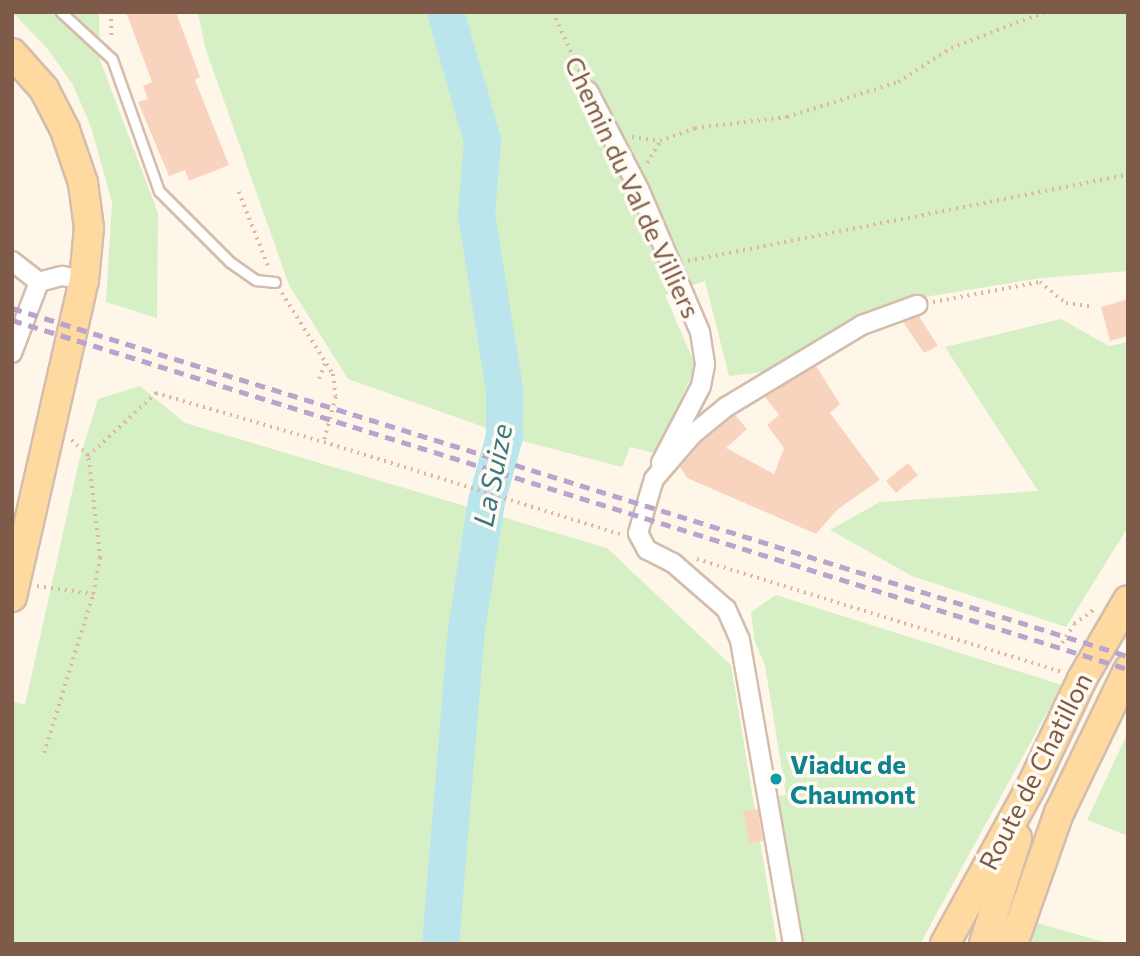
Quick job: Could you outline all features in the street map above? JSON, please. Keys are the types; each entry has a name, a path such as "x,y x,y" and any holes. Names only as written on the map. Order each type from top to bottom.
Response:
{"main road":[{"path":"12,52 44,89 75,157 89,228 84,280 22,591"},
{"name":"Route de Chatillon","path":"945,944 1032,785 1082,679 1128,600"},
{"name":"Route de Chatillon","path":"1013,944 1059,813 1098,727 1128,670"},
{"path":"985,944 1032,785"}],"street":[{"name":"Chemin du Val de Villiers","path":"589,91 673,267 700,332 705,365 701,387 654,479"},
{"path":"12,261 39,282"},
{"path":"39,282 62,276 84,280"},
{"path":"12,354 39,282"},
{"path":"793,944 740,640 726,609 705,587 647,550 639,539 654,479 693,434 774,374 862,324 917,306"}],"lane":[{"path":"61,12 112,59 159,191 230,262 256,280 275,282"}],"path":[{"path":"111,12 112,59"},
{"name":"Chemin du Val de Villiers","path":"553,12 589,91"},
{"path":"660,141 695,128 787,117 898,82 951,48 1045,12"},
{"path":"673,267 768,243 1128,175"},
{"path":"239,192 275,282 333,374 336,397 324,442"},
{"path":"917,306 1040,282 1066,303 1093,307"},
{"path":"319,379 326,359"},
{"path":"88,456 156,393 639,539"},
{"path":"44,753 93,594 100,558 88,456 69,439"},
{"path":"685,554 1082,679"},
{"path":"22,591 93,594"},
{"path":"1062,643 1074,624 1100,607"}],"green space":[{"path":"12,12 99,12 100,60 158,213 157,318 106,302 112,202 91,127 73,85 47,48"},
{"path":"198,12 1128,12 1128,271 1041,278 919,298 854,317 762,372 729,376 705,281 665,295 696,367 655,453 630,447 622,467 526,442 348,379 289,285 205,47"},
{"path":"1061,319 1109,346 1128,342 1128,527 1066,627 912,576 830,530 880,502 1038,491 945,347"},
{"path":"140,386 185,423 607,548 731,665 777,944 12,944 12,701 25,705 79,461 98,399"},
{"path":"776,595 1062,685 920,944 802,944 774,797 786,795 765,666 754,639 751,612"},
{"path":"1128,732 1128,836 1087,820"},
{"path":"1037,923 1111,944 1031,944"}],"building":[{"path":"126,12 176,12 200,77 195,80 229,165 189,181 185,170 169,176 138,102 148,99 143,86 152,82"},
{"path":"1128,299 1128,336 1110,341 1101,307"},
{"path":"919,316 938,346 924,353 903,322"},
{"path":"816,366 840,404 830,413 880,480 838,509 816,534 687,478 680,467 702,442 735,415 747,429 726,448 774,474 784,448 767,425 779,415 765,397"},
{"path":"908,463 918,475 896,493 886,481"},
{"path":"758,809 763,841 749,843 743,811"}],"waterway":[{"name":"La Suize","path":"440,944 466,629 486,501 504,436 504,389 476,214 482,140 445,12"}],"railway":[{"path":"12,308 1128,656"},
{"path":"12,320 1128,669"}],"place":[{"name":"Viaduc de Chaumont","path":"776,779"}]}
